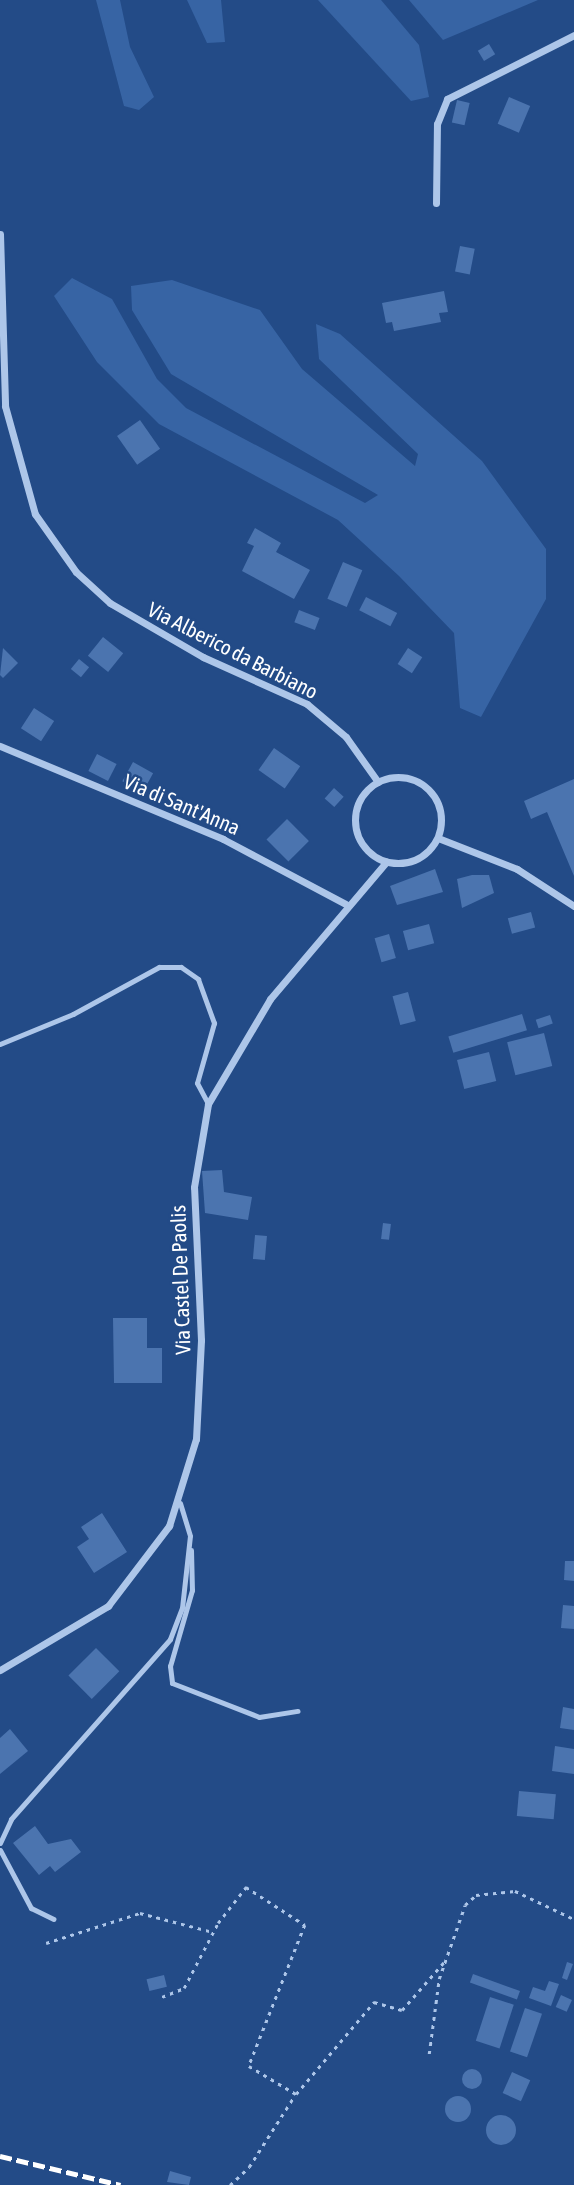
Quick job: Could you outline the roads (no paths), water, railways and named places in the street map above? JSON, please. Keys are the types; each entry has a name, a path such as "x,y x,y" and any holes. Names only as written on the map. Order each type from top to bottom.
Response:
{"street":[{"path":"436,203 437,124 447,99 574,35"},
{"name":"Via Alberico da Barbiano","path":"0,234 5,406 35,514 76,572 110,603 203,657 307,704 346,737 378,782"},
{"name":"Via di Sant'Anna","path":"0,746 223,839 346,904"},
{"path":"404,777 428,788 441,811 438,838 411,862 386,862 363,846 355,818 362,797 378,782 404,777"},
{"path":"438,838 517,869 574,906"},
{"name":"Via Castel De Paolis","path":"0,1670 116,1598 146,1563 180,1503 193,1464 200,1388 194,1187 208,1104 251,1024 346,904 386,862"}],"lane":[{"path":"0,1044 73,1014 159,967 181,967 198,979 214,1023 197,1083 208,1104"},
{"path":"180,1503 190,1536 192,1590 170,1666 172,1683 259,1717 298,1711"},
{"path":"0,1843 11,1819 170,1639 181,1608 190,1536"},
{"path":"0,1850 31,1908 54,1919"}],"railway":[{"path":"0,2156 121,2185"}]}
